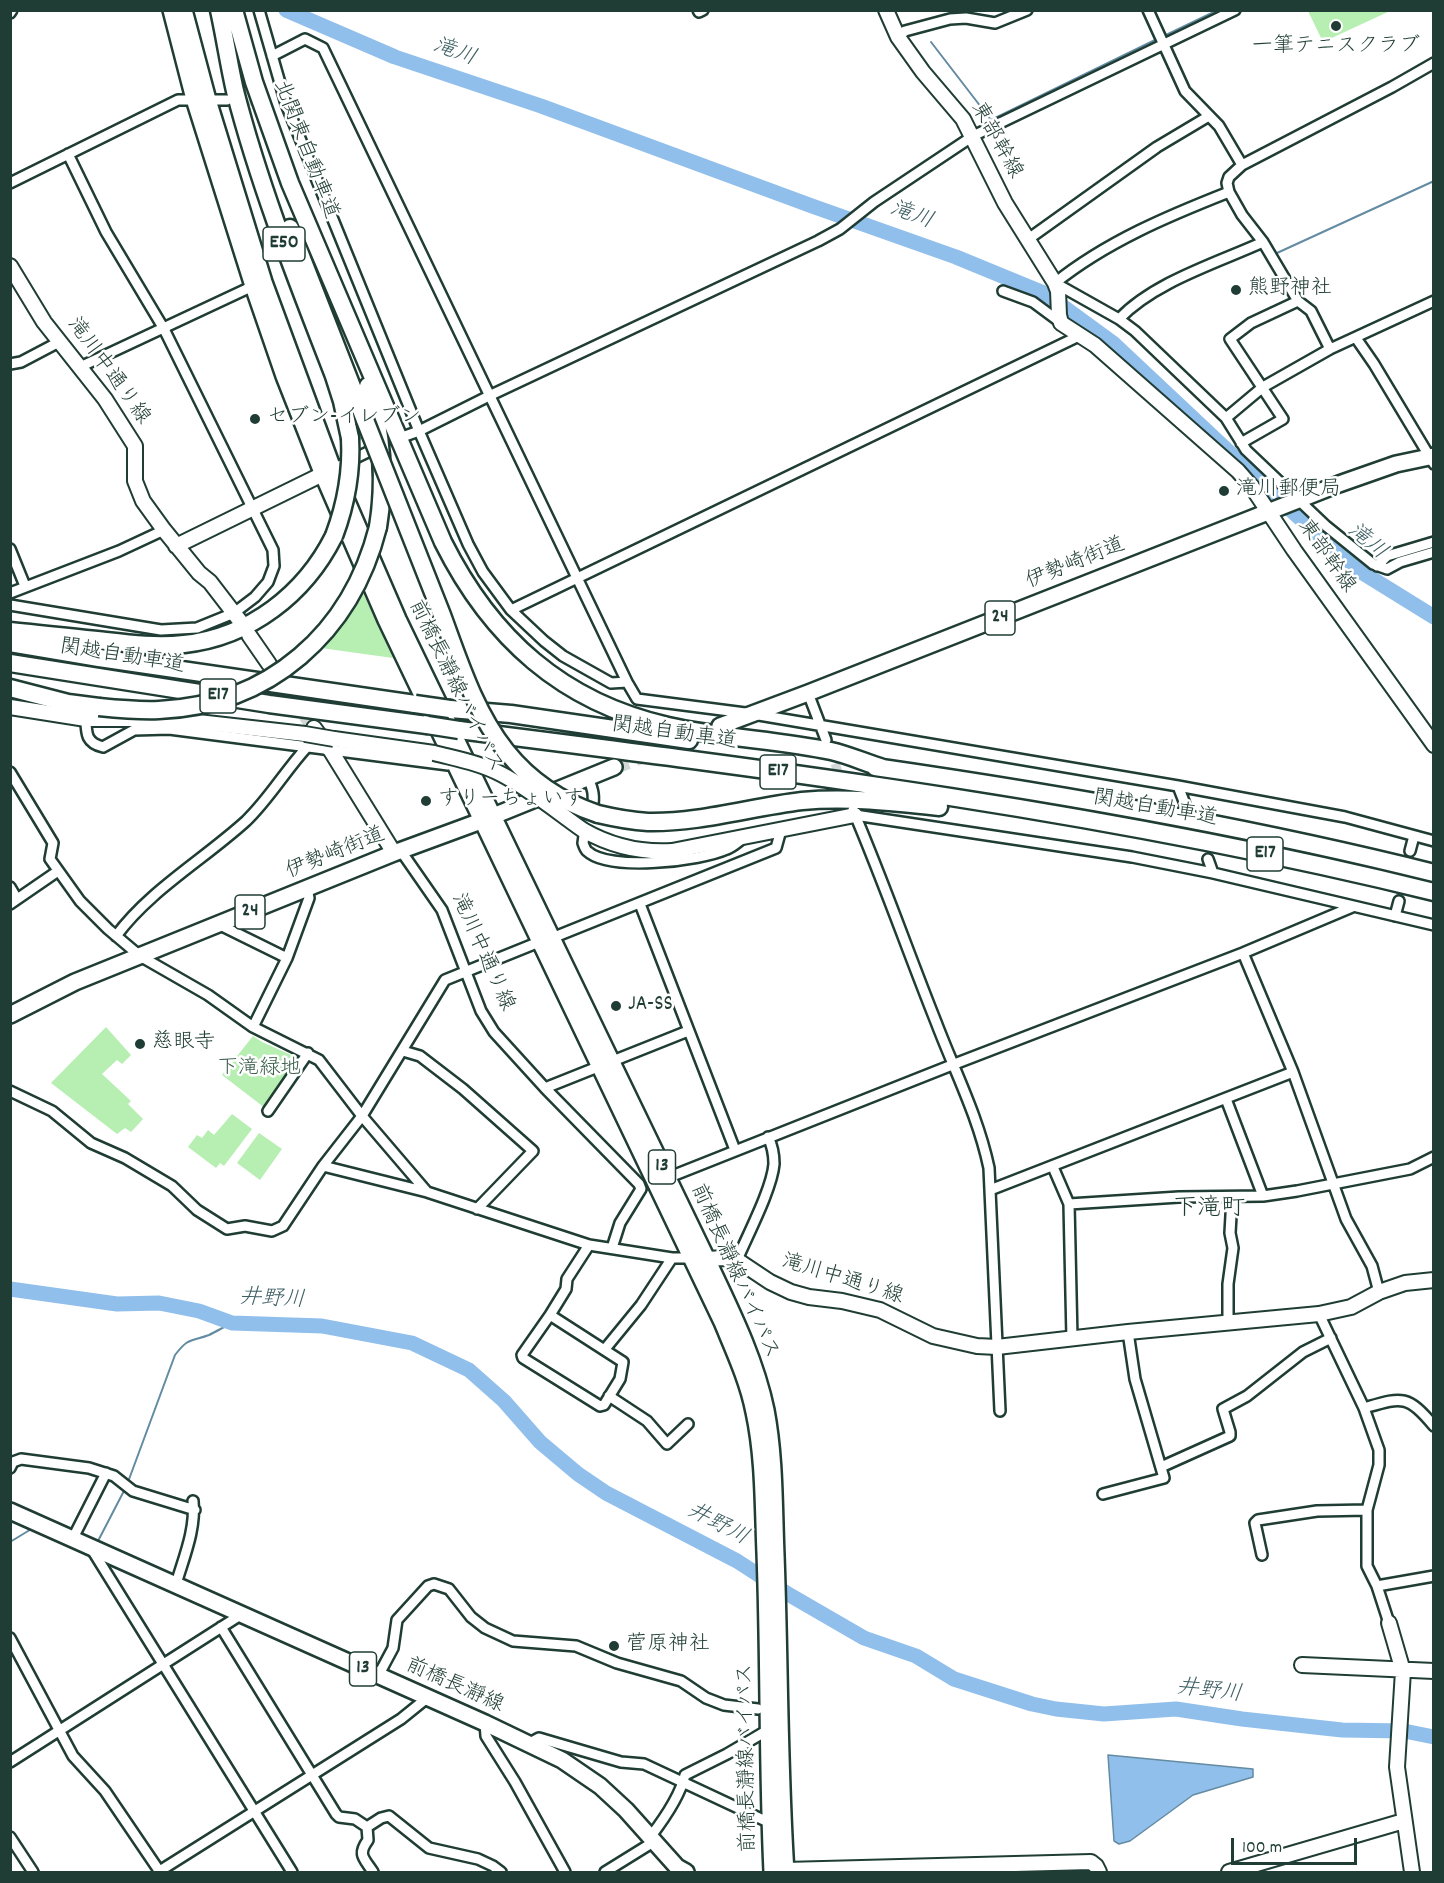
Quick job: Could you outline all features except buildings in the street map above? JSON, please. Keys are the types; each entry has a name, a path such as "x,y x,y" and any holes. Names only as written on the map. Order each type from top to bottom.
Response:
{"highway":[{"name":"E50","path":"219,10 228,47 259,144 287,220 457,655 488,723 506,751 532,778 567,802 589,823"},
{"name":"北関東自動車道","path":"234,10 272,138 340,303"},
{"name":"E50","path":"10,631 166,646 217,638 252,623 281,603 308,578 334,536 348,491 351,469 350,438 340,393 277,224 255,157 235,90 228,47"},
{"path":"10,688 68,703 99,707 159,710 202,705 244,691 285,668 323,634 352,596 366,566 378,527 383,483 380,435 361,363 340,303"},
{"path":"340,303 453,562 488,616 520,649 574,689 595,701 637,717 702,732 833,751 883,768"},
{"name":"関越自動車道","path":"10,643 450,709 511,714 883,768 1099,803 1261,834 1434,873"},
{"name":"関越自動車道","path":"10,663 269,704 879,786 1257,852 1434,892"},
{"path":"589,823 677,820 834,799 876,800 1095,822"}],"main road":[{"name":"前橋長瀞線バイパス","path":"171,10 328,472"},
{"name":"前橋長瀞線バイパス","path":"184,10 201,99 253,286 284,376 398,619 487,818 699,1258"},
{"name":"伊勢崎街道","path":"720,726 1366,474 1432,459"},
{"name":"伊勢崎街道","path":"10,1015 75,982 614,767"},
{"name":"前橋長瀞線バイパス","path":"606,1064 667,1178 699,1258 754,1410 770,1530 779,1872"},
{"name":"前橋長瀞線","path":"10,1511 485,1723 562,1760 600,1786 653,1838 669,1860 686,1872"},
{"name":"前橋長瀞線バイパス","path":"774,1647 768,1730 770,1823 779,1872"},
{"path":"763,1872 779,1872"}],"street":[{"path":"259,10 285,104 419,431 468,544 483,572 511,610 535,634 563,656 611,682 627,682"},
{"name":"東部幹線","path":"886,10 898,37 922,72 963,119 994,182 1057,290"},
{"path":"898,37 905,31 950,19 966,18 995,23 1027,10"},
{"path":"1148,10 1185,91 1219,126 1242,165"},
{"path":"405,436 818,241 842,228 874,202 973,136 1235,10"},
{"path":"272,56 305,39 323,48 637,699 753,714 1178,786 1345,817 1434,841"},
{"path":"1330,349 1311,311 1298,301 1263,242 1242,215 1229,192 1227,183 1229,177 1242,165 1434,63"},
{"path":"10,183 178,100 227,100"},
{"path":"274,103 285,104"},
{"path":"1027,240 1157,147 1209,116"},
{"path":"10,605 160,630 197,628 237,617 268,582 274,566 273,550 164,329 106,232 68,154"},
{"path":"1060,319 1057,290 1082,262 1176,213 1229,192"},
{"path":"1119,319 1130,308 1173,282 1263,242"},
{"name":"滝川中通り線","path":"10,266 44,322 105,399 135,446 135,482 138,491 176,546 198,573 210,582 237,617"},
{"path":"80,368 253,286"},
{"path":"1057,290 1119,319 1135,331 1226,418 1285,505 1326,526 1377,566 1387,569 1400,562 1434,552"},
{"path":"1003,291 1034,302 1060,319"},
{"path":"1241,443 1283,419 1230,339 1252,322 1298,301"},
{"path":"1226,418 1263,387 1330,349 1434,301"},
{"name":"東部幹線","path":"1060,319 1238,471 1252,487 1285,505 1434,745"},
{"path":"511,610 1081,335"},
{"path":"1356,338 1432,459"},
{"path":"10,364 21,362 59,342"},
{"path":"176,546 378,447"},
{"path":"10,593 119,551 164,530"},
{"path":"1377,566 1387,556 1434,542"},
{"path":"10,549 25,586"},
{"path":"249,635 269,664"},
{"path":"808,693 826,740"},
{"path":"10,707 86,720 171,719 308,737 332,745 448,765"},
{"path":"86,720 88,739 103,747 134,730 153,729 245,737 308,737"},
{"path":"116,936 131,915 246,820 269,796 308,737"},
{"path":"332,745 434,753 472,763 500,773 589,823 610,844 653,852 672,851 781,830 854,812 1132,857 1213,873 1434,925"},
{"name":"滝川中通り線","path":"332,745 398,852 442,910 481,1011 494,1032 639,1184 640,1189 620,1223 612,1248"},
{"path":"10,772 53,843 50,859 80,901 140,956 208,995 253,1027 319,1060 362,1116 427,1192"},
{"path":"588,778 593,789 594,800 589,823"},
{"path":"1178,786 1185,804"},
{"path":"854,812 952,1065 976,1118 983,1141 989,1168 1000,1411"},
{"path":"10,1091 52,1110 91,1143 125,1158 172,1186 197,1210 227,1229 245,1226 272,1231 283,1226 323,1166 362,1116 445,980 776,848 781,830"},
{"path":"1410,851 1414,836"},
{"path":"1208,860 1213,873"},
{"path":"10,888 14,901 58,871"},
{"path":"253,1027 287,957 309,898 307,890"},
{"path":"1395,916 1399,902"},
{"path":"640,904 735,1150"},
{"path":"667,1178 1243,953 1352,907"},
{"path":"218,924 287,957"},
{"path":"1243,953 1293,1072 1347,1219 1372,1266 1379,1292"},
{"path":"545,1088 688,1031"},
{"path":"403,1051 420,1056 533,1150 477,1209"},
{"path":"268,1112 308,1053"},
{"path":"990,1190 1293,1072"},
{"path":"1226,1099 1263,1196"},
{"path":"323,1166 427,1192 589,1245 672,1258 736,1260 770,1180 774,1164 772,1145 768,1137"},
{"path":"1069,1204 1179,1197 1263,1196 1410,1169 1434,1157"},
{"path":"1053,1167 1069,1204 1072,1339"},
{"path":"1228,1322 1228,1284 1233,1248 1230,1233 1232,1197"},
{"path":"550,1315 623,1362 620,1379 604,1405 600,1406 523,1358 522,1355 566,1289 567,1279 589,1245"},
{"path":"604,1349 640,1305 672,1258"},
{"name":"滝川中通り線","path":"736,1260 770,1282 791,1292 880,1310 933,1336 977,1346 997,1347 1319,1314 1351,1307 1379,1292 1405,1283 1434,1280"},
{"path":"1319,1314 1364,1408 1379,1450 1379,1465 1367,1510 1367,1566 1377,1586 1403,1671 1397,1767 1412,1872"},
{"path":"1103,1494 1164,1478 1135,1379 1128,1332"},
{"path":"1161,1467 1230,1436 1223,1409 1247,1396 1303,1352 1331,1338"},
{"path":"609,1396 647,1421 667,1444 688,1424"},
{"path":"1364,1408 1392,1400 1405,1400 1415,1405 1434,1426"},
{"path":"11,1464 21,1459 89,1468 106,1473 126,1485 194,1505 190,1536 176,1584"},
{"path":"73,1538 106,1473"},
{"path":"1262,1555 1255,1523 1258,1520 1317,1511 1367,1510"},
{"path":"90,1546 292,1872"},
{"path":"1377,1586 1434,1576"},
{"path":"378,1676 393,1648 397,1620 428,1586 434,1584 449,1589 471,1617 485,1629 513,1641 576,1646 617,1663 681,1681 706,1698 724,1705 758,1709"},
{"path":"10,1762 243,1614"},
{"path":"221,1627 339,1817 355,1819 367,1827"},
{"path":"10,1638 73,1756 105,1791 159,1872 401,1719 427,1698"},
{"path":"1302,1665 1434,1671"},
{"path":"485,1723 486,1736 515,1782 565,1872"},
{"path":"605,1872 653,1838 685,1775 768,1730"},
{"path":"528,1744 539,1738 621,1762 644,1764 770,1823"},
{"path":"367,1827 389,1816 429,1848 478,1859 501,1872"},
{"path":"1229,1872 1404,1821"},
{"path":"367,1827 368,1840 362,1848 362,1854 373,1872"},
{"path":"10,1837 33,1872"},
{"path":"779,1872 1091,1862 1099,1872"}],"green space":[{"name":"一筆テニスクラブ","path":"1308,11 1390,11 1323,42"},
{"path":"363,593 393,658 321,648 348,617"},
{"path":"106,1027 131,1055 122,1064 117,1060 102,1074 131,1101 128,1104 143,1119 131,1132 125,1128 117,1134 51,1083"},
{"name":"下滝緑地","path":"253,1036 298,1058 265,1108 222,1075"},
{"path":"232,1114 252,1129 224,1166 220,1163 216,1168 188,1147 197,1135 202,1138 208,1130 214,1135"},
{"path":"259,1133 282,1149 260,1180 237,1163"}],"water":[{"path":"1108,1755 1253,1769 1253,1777 1193,1795 1130,1841 1119,1844 1114,1841"}],"waterway":[{"name":"滝川","path":"286,10 395,57 541,106 956,257 1046,294 1113,343 1294,513 1363,573 1434,617"},
{"path":"1166,35 1218,10"},
{"path":"931,42 991,120 1155,40"},
{"path":"1277,253 1434,181"},
{"path":"1421,551 1434,547"},
{"path":"1386,562 1398,559"},
{"path":"1357,567 1369,565"},
{"name":"井野川","path":"10,1289 117,1304 159,1303 199,1311 232,1323 322,1326 412,1343 469,1370 504,1401 540,1442 578,1474 606,1493 737,1561 864,1638 916,1656 954,1679 1032,1704 1104,1714 1176,1709 1342,1730 1404,1731 1434,1737"},
{"path":"128,1482 175,1355 187,1343 232,1323"},
{"path":"98,1541 126,1487"},
{"path":"10,1542 33,1528"}],"tunnel":[{"path":"235,100 274,103"},
{"path":"281,681 314,728"},
{"path":"614,767 687,739"},
{"path":"830,751 850,802"},
{"path":"1399,901 1410,851"}],"place":[{"name":"一筆テニスクラブ","path":"1336,26"},
{"name":"熊野神社","path":"1236,290"},
{"name":"セブン-イレブン","path":"255,419"},
{"name":"滝川郵便局","path":"1224,491"},
{"name":"すりーちょいす","path":"426,801"},
{"name":"JA-SS","path":"616,1006"},
{"name":"慈眼寺","path":"140,1044"},
{"name":"菅原神社","path":"614,1646"}],"district":[{"name":"下滝町","path":"1209,1211"}]}
